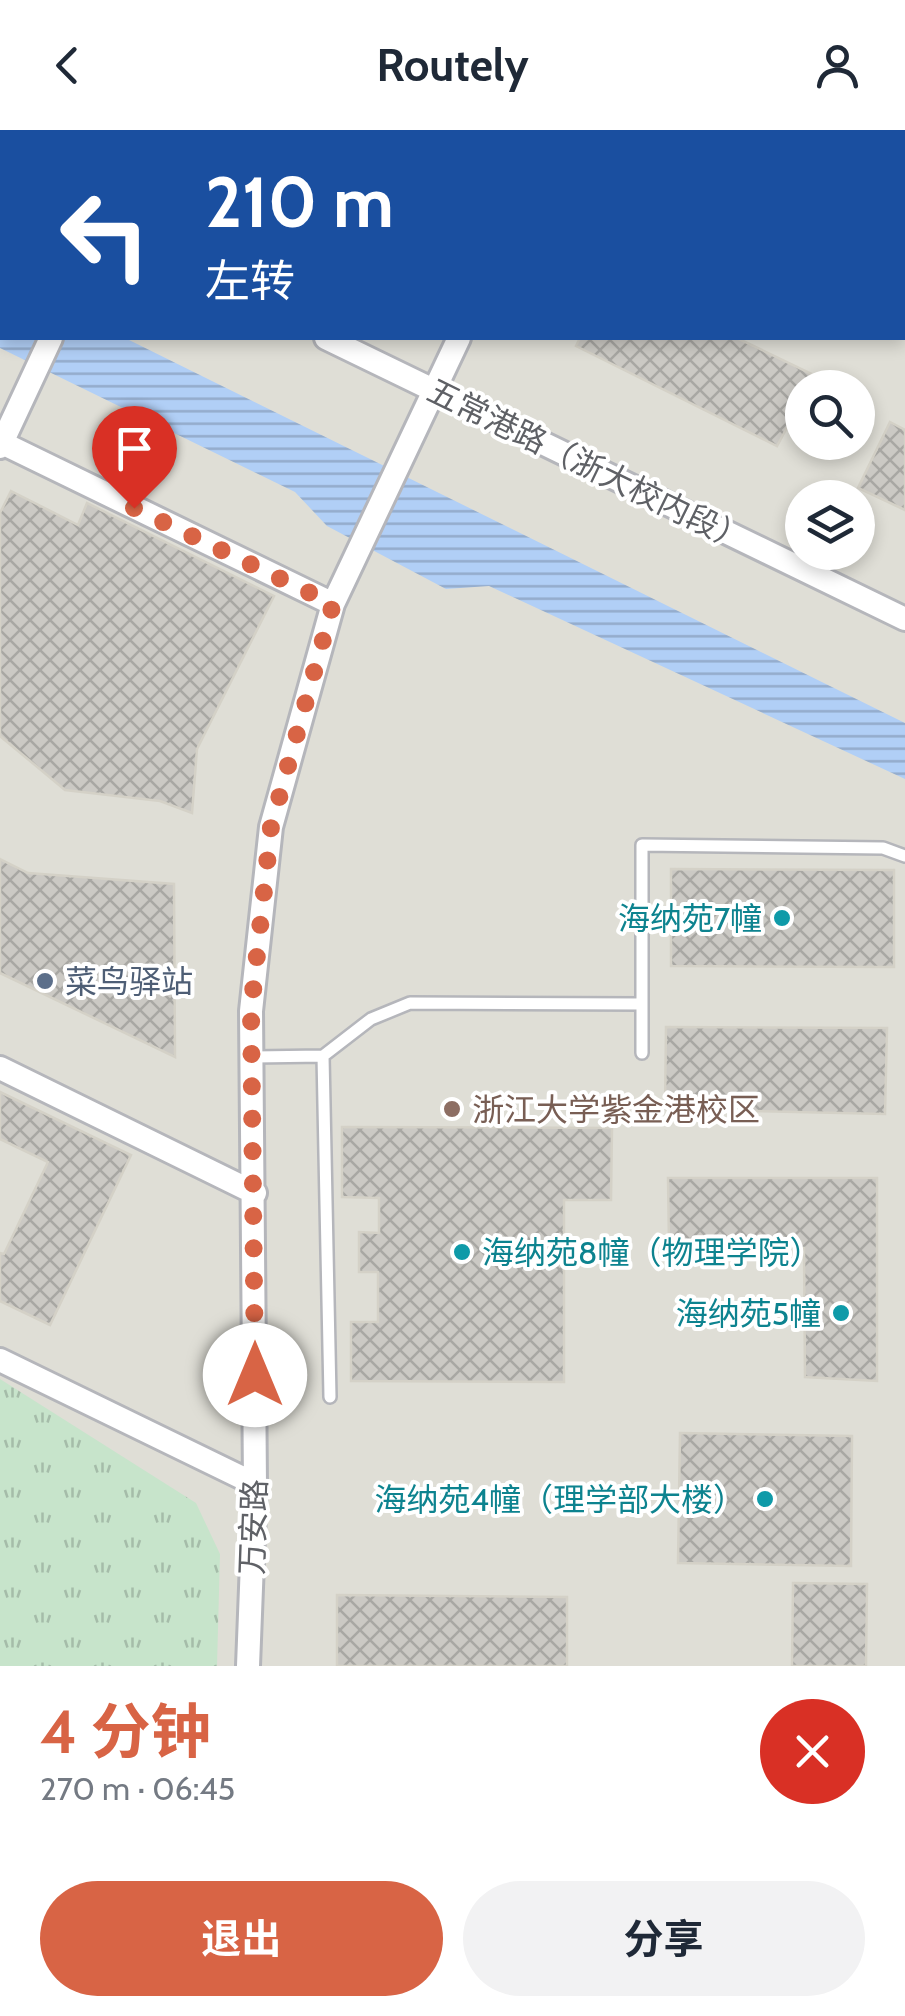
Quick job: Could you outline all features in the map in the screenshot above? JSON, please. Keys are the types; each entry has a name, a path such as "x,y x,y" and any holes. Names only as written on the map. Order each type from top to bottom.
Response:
{"street":[{"path":"50,340 1,444 333,604"},
{"name":"五常港路（浙大校内段）","path":"330,340 905,619"},
{"name":"万安路","path":"248,1666 255,1484 251,1010 271,827 333,604 457,340"},
{"path":"0,1068 255,1193"},
{"path":"0,1360 255,1484"}],"lane":[{"path":"642,1053 642,845 883,848 905,856"},
{"path":"252,1057 323,1056 370,1018 410,1003 642,1004"},
{"path":"323,1056 330,1396"}],"shaded area":[{"name":"浙江大学紫金港校区","path":"0,340 905,340 905,1666 0,1666"}],"green space":[{"path":"0,1379 196,1503 220,1554 217,1666 0,1666"}],"water":[{"path":"0,340 129,340 905,723 905,779 489,586 446,589 327,526 295,492 0,348"}],"building":[{"path":"579,340 741,340 804,370 785,370 785,431 777,446 576,346"},
{"path":"890,422 905,430 905,510 875,496 875,480 862,480 875,460"},
{"path":"11,491 78,525 87,503 274,596 197,749 192,813 160,801 65,790 0,736 0,513"},
{"path":"0,859 28,873 174,884 175,1057 0,973"},
{"name":"海纳苑7幢","path":"671,869 894,870 894,967 671,966"},
{"path":"666,1027 887,1028 885,1114 665,1109"},
{"path":"0,1092 131,1155 50,1325 0,1301 0,1253 4,1254 48,1162 0,1139"},
{"name":"海纳苑8幢（物理学院）","path":"342,1127 612,1128 611,1200 564,1200 564,1382 351,1381 351,1322 378,1322 378,1272 359,1272 359,1232 379,1233 379,1198 342,1197"},
{"name":"海纳苑5幢","path":"668,1178 877,1178 877,1381 805,1377 804,1248 669,1245"},
{"name":"海纳苑4幢（理学部大楼）","path":"680,1433 852,1436 851,1566 678,1563"},
{"path":"793,1583 867,1584 866,1666 792,1666"},
{"path":"337,1595 567,1597 567,1666 337,1666"}],"place":[{"name":"海纳苑7幢","path":"782,918"},
{"name":"菜鸟驿站","path":"45,981"},
{"name":"浙江大学紫金港校区","path":"452,1109"},
{"name":"海纳苑8幢（物理学院）","path":"462,1252"},
{"name":"海纳苑5幢","path":"841,1313"},
{"name":"海纳苑4幢（理学部大楼）","path":"765,1499"}],"route":[{"path":"134,508 333,604 271,827 251,1010 255,1375"}]}
